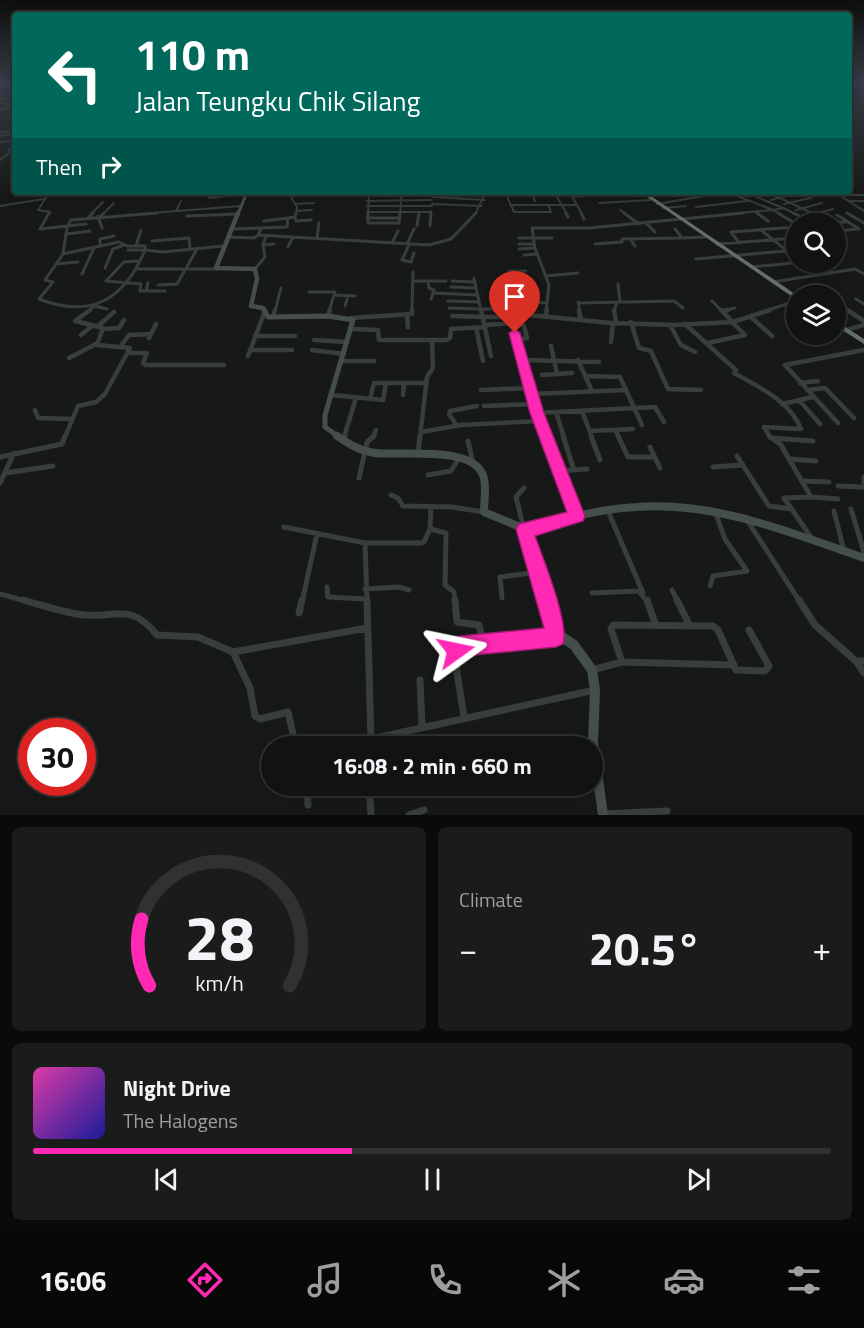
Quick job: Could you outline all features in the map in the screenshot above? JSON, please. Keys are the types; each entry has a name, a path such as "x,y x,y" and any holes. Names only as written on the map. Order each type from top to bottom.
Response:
{"highway":[{"path":"645,195 786,292"},
{"path":"846,330 864,342"}],"street":[{"path":"8,150 12,146"},
{"path":"0,150 12,149"},
{"path":"0,160 12,151"},
{"path":"47,195 38,210 50,212 40,229 86,224"},
{"path":"208,208 206,205 211,195"},
{"path":"217,269 215,266 246,195"},
{"path":"295,217 297,211 293,196 302,195"},
{"path":"368,195 367,218 400,218 402,195"},
{"path":"412,195 482,206"},
{"path":"228,237 317,238 408,245 445,243 482,206 486,195"},
{"path":"506,195 515,213 551,212 548,205"},
{"path":"532,195 535,201"},
{"path":"556,195 564,205 568,217"},
{"path":"584,219 573,197 596,195"},
{"path":"621,195 628,201"},
{"path":"599,203 654,202 710,195"},
{"path":"735,195 773,210 786,219"},
{"path":"753,195 798,213"},
{"path":"774,195 812,213"},
{"path":"771,200 790,195"},
{"path":"839,195 864,195"},
{"path":"839,195 864,212"},
{"path":"704,196 717,204"},
{"path":"546,315 549,285 537,254 532,228 589,228 738,214 773,210 812,198"},
{"path":"0,206 44,199"},
{"path":"367,206 401,206 432,199"},
{"path":"430,226 432,199"},
{"path":"367,201 485,200"},
{"path":"696,207 749,200"},
{"path":"176,211 181,201"},
{"path":"848,201 864,201"},
{"path":"88,218 103,202"},
{"path":"99,216 114,203"},
{"path":"294,204 314,203"},
{"path":"796,210 822,204"},
{"path":"510,205 577,205"},
{"path":"107,309 95,306 60,307 39,299 53,282 45,280 63,254 67,226 71,220 241,206"},
{"path":"663,208 687,206"},
{"path":"731,209 738,214"},
{"path":"818,213 833,209"},
{"path":"297,211 312,210"},
{"path":"620,210 639,224"},
{"path":"367,212 431,212"},
{"path":"414,253 411,262 402,260 416,227 419,212"},
{"path":"756,212 768,221"},
{"path":"847,213 864,223"},
{"path":"188,216 238,214"},
{"path":"99,216 102,228"},
{"path":"264,220 295,217 296,220 311,220"},
{"path":"232,229 286,227 288,218"},
{"path":"847,222 859,229"},
{"path":"317,238 319,223"},
{"path":"646,223 655,231"},
{"path":"739,243 731,232 786,227"},
{"path":"846,230 864,228"},
{"path":"258,236 261,229"},
{"path":"675,229 682,238"},
{"path":"136,246 141,230"},
{"path":"760,230 786,250"},
{"path":"67,234 90,231"},
{"path":"392,243 398,231"},
{"path":"100,246 100,239 114,236"},
{"path":"266,236 263,245 266,257 256,271 251,306 265,311 267,316 351,318 407,315 413,312 413,272"},
{"path":"288,247 293,237"},
{"path":"595,244 622,242 622,239 630,238 706,237"},
{"path":"152,241 189,238 191,249"},
{"path":"519,238 552,238"},
{"path":"630,238 635,246"},
{"path":"717,244 786,239"},
{"path":"63,254 119,242 124,245"},
{"path":"263,245 274,244"},
{"path":"519,244 535,246"},
{"path":"600,244 605,248"},
{"path":"105,268 113,249 124,245 145,246 145,250"},
{"path":"128,250 197,249 224,246"},
{"path":"519,249 535,246"},
{"path":"180,247 191,249"},
{"path":"82,274 94,248"},
{"path":"158,285 177,285 197,249"},
{"path":"124,320 119,328 103,329 75,321 113,295 126,283 137,269 138,261 145,250"},
{"path":"696,259 786,251"},
{"path":"524,255 537,254"},
{"path":"138,261 124,262 105,280 141,284 140,290 165,291"},
{"path":"56,264 78,262"},
{"path":"751,267 786,264"},
{"path":"137,269 256,271"},
{"path":"773,282 856,269 864,274"},
{"path":"526,271 509,271 515,285 526,289 530,302 547,303"},
{"path":"546,276 578,273"},
{"path":"452,281 474,280 491,356"},
{"path":"413,281 446,281"},
{"path":"428,281 434,293"},
{"path":"146,291 148,283"},
{"path":"611,342 615,322 614,311 618,302 618,284"},
{"path":"273,317 281,288"},
{"path":"451,288 476,288"},
{"path":"309,292 335,292 328,316"},
{"path":"434,293 478,295"},
{"path":"431,299 434,293"},
{"path":"334,295 355,296"},
{"path":"345,306 348,296"},
{"path":"855,299 864,304"},
{"path":"448,301 480,302"},
{"path":"581,320 577,301 674,302 683,308"},
{"path":"708,343 746,336 712,301"},
{"path":"452,316 546,315 581,320 670,325 733,322 786,303"},
{"path":"448,308 514,309 520,324 524,326 527,338 517,340"},
{"path":"722,311 735,308"},
{"path":"846,310 864,323"},
{"path":"248,356 265,311"},
{"path":"81,335 114,312"},
{"path":"595,314 596,321"},
{"path":"407,315 408,327"},
{"path":"751,317 772,336"},
{"path":"351,318 351,329 324,425 364,451 459,458 473,463"},
{"path":"631,322 639,348 651,351 668,389 701,390"},
{"path":"846,330 864,323"},
{"path":"120,347 129,335 150,336 156,324"},
{"path":"351,329 378,330 380,341 432,340 448,339 451,330 520,324"},
{"path":"686,324 736,370 734,373 782,404 798,422 801,429 764,427 770,438 781,445 811,497"},
{"path":"670,325 681,345 694,351"},
{"path":"476,327 483,361"},
{"path":"96,344 103,329"},
{"path":"515,333 537,413 577,516"},
{"path":"718,335 724,340"},
{"path":"255,336 295,336"},
{"path":"314,340 347,342"},
{"path":"418,454 428,375 433,368 432,340"},
{"path":"69,358 82,349 96,344 129,348 129,352"},
{"path":"551,346 552,360 557,374"},
{"path":"250,350 292,350"},
{"path":"312,350 374,361"},
{"path":"838,423 786,369 786,364 864,350"},
{"path":"129,352 148,353 143,363 145,365 224,365"},
{"path":"0,457 62,444 70,419 81,404 96,402 105,394 129,352"},
{"path":"523,360 599,362"},
{"path":"578,360 592,392"},
{"path":"542,375 572,373"},
{"path":"586,376 618,376 642,425"},
{"path":"800,383 818,381"},
{"path":"332,395 382,400 386,383"},
{"path":"403,395 404,383"},
{"path":"370,399 373,384 427,383"},
{"path":"806,390 825,388 854,418"},
{"path":"481,390 592,392 626,390"},
{"path":"782,404 813,397"},
{"path":"344,438 356,398"},
{"path":"798,400 820,424"},
{"path":"484,406 535,404"},
{"path":"457,426 449,414 450,411 477,406"},
{"path":"537,413 656,407 664,422"},
{"path":"35,410 38,418 70,419"},
{"path":"582,411 600,460"},
{"path":"556,412 574,470"},
{"path":"421,432 457,426 540,421"},
{"path":"590,431 633,429"},
{"path":"359,478 366,442 373,438 376,430"},
{"path":"615,430 628,457 654,457"},
{"path":"770,438 813,441"},
{"path":"468,441 473,463 484,476 484,512"},
{"path":"650,447 660,468"},
{"path":"0,483 14,453"},
{"path":"737,456 770,508 792,509"},
{"path":"428,475 453,471 459,458"},
{"path":"789,459 816,461"},
{"path":"713,466 743,465"},
{"path":"5,473 54,466"},
{"path":"558,471 587,469"},
{"path":"864,477 864,482"},
{"path":"802,481 829,482"},
{"path":"838,486 864,487"},
{"path":"464,717 456,651 460,646 554,639 556,633 516,497 524,488"},
{"path":"391,495 398,498 402,506 452,507 484,512 525,529 538,528 577,516 646,506 714,512 747,520 864,558"},
{"path":"815,542 784,497 838,499"},
{"path":"284,528 365,543 423,542 430,529 431,508"},
{"path":"851,509 864,552"},
{"path":"608,511 656,626"},
{"path":"834,511 844,551"},
{"path":"710,586 713,576 747,571 725,539 714,512"},
{"path":"747,520 815,625 860,661 864,672"},
{"path":"430,529 446,533 446,585 454,592 457,622 479,625 484,645"},
{"path":"299,613 317,534"},
{"path":"365,543 371,736"},
{"path":"502,598 500,577 539,572"},
{"path":"327,587 329,597 365,598"},
{"path":"365,589 399,587 409,590"},
{"path":"592,593 636,590 643,593"},
{"path":"672,590 690,626"},
{"path":"0,594 79,615 96,616 127,612 149,625 157,635 198,637 233,652 367,628"},
{"path":"622,662 611,627 715,627 738,671 769,669 749,630"},
{"path":"556,633 574,645 592,670 595,690 593,742 603,815 667,812"},
{"path":"233,652 250,688 255,716 260,719 288,712 293,736"},
{"path":"592,670 622,662 734,665"},
{"path":"420,680 422,726"},
{"path":"383,736 595,690"},
{"path":"308,796 308,805"},
{"path":"370,796 371,815"},
{"path":"409,815 424,810"}],"route":[{"path":"456,651 460,646 495,645 556,637 548,601 525,529 548,526 577,516 537,413 515,333"}]}
